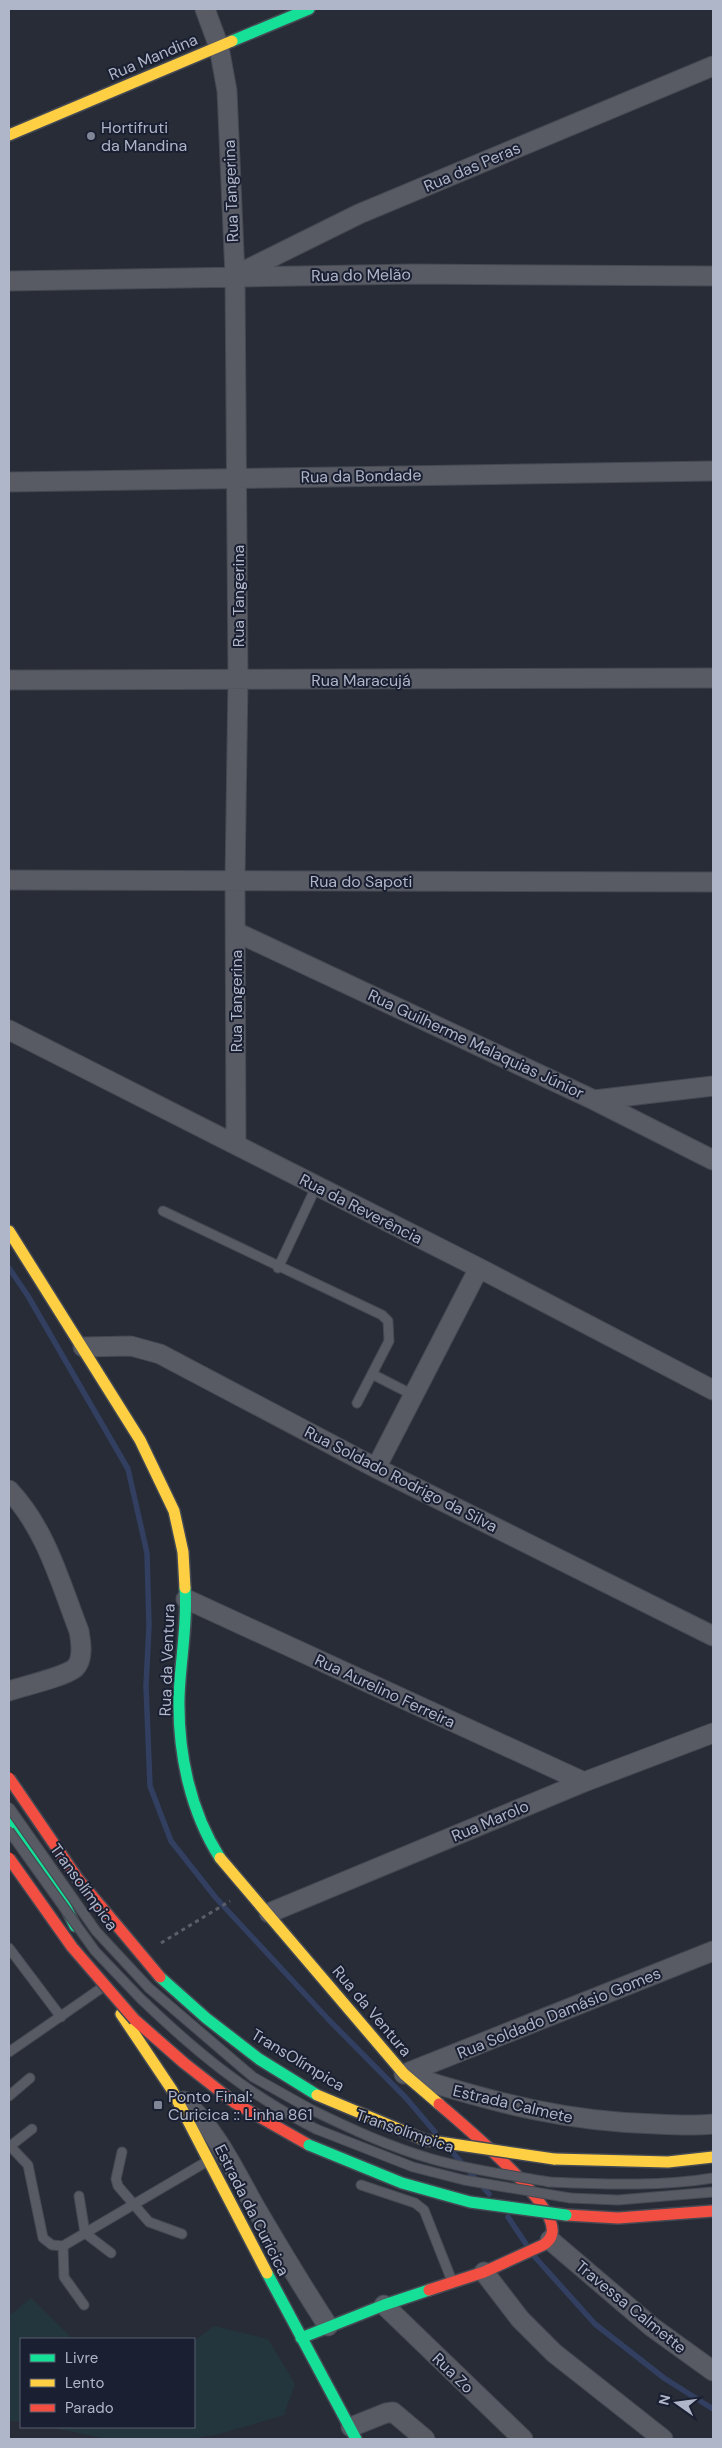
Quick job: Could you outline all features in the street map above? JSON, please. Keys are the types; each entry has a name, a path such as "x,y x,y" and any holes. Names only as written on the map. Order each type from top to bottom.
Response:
{"main road":[{"name":"Rua Mandina","path":"9,136 309,9"},
{"name":"Rua da Ventura","path":"9,1231 140,1440 174,1511 182,1552 186,1599 179,1699 183,1756 192,1800 219,1857 269,1913 404,2074 506,2163 548,2215 553,2232 547,2243"},
{"name":"TransOlímpica","path":"9,1778 78,1879 160,1977 206,2018 259,2059 317,2095 425,2140 554,2159 668,2162 713,2157"},
{"name":"Estrada da Curicica","path":"9,1817 58,1891 103,1987 172,2090 300,2338 354,2433"},
{"path":"9,1858 72,1947 135,2020 184,2063 236,2103 309,2146 402,2183 470,2202 566,2215 618,2218 713,2211"},
{"path":"300,2338 384,2305 484,2272 547,2243"}],"street":[{"name":"Rua Tangerina","path":"205,9 219,47 227,91 234,276 238,680 235,879 236,1145"},
{"name":"Rua das Peras","path":"234,276 359,214 713,66"},
{"name":"Rua do Melão","path":"9,281 110,281 234,276 713,276"},
{"name":"Rua da Bondade","path":"9,482 713,471"},
{"name":"Rua Maracujá","path":"9,680 713,678"},
{"name":"Rua do Sapoti","path":"9,880 235,879 329,882 713,882"},
{"name":"Rua Guilherme Malaquias Júnior","path":"236,932 594,1100 713,1160"},
{"name":"Rua da Reverência","path":"9,1030 479,1268 713,1390"},
{"path":"594,1100 713,1086"},
{"path":"376,1468 479,1268"},
{"name":"Rua Soldado Rodrigo da Silva","path":"83,1347 131,1346 160,1354 376,1468 713,1636"},
{"path":"9,1490 32,1518 42,1537 79,1631 82,1644 76,1667 9,1691"},
{"name":"Rua Aurelino Ferreira","path":"186,1599 584,1782"},
{"name":"Rua Marolo","path":"269,1913 584,1782 713,1733"},
{"name":"Rua Soldado Damásio Gomes","path":"404,2074 713,1951"},
{"name":"Estrada Calmete","path":"404,2074 526,2110 580,2120 645,2124 713,2124"},
{"path":"172,2090 198,2113 219,2143 288,2264 328,2326"},
{"name":"Travessa Calmette","path":"547,2243 652,2327 713,2371"},
{"path":"484,2272 520,2319 554,2353 662,2439"},
{"name":"Rua Zo","path":"384,2305 523,2439"},
{"path":"354,2433 386,2412 393,2412 425,2439"}],"lane":[{"path":"278,1268 316,1187"},
{"path":"163,1211 278,1268 382,1316 388,1321 389,1341 358,1403"},
{"path":"372,1374 413,1395"},
{"name":"Transolímpica","path":"9,1807 96,1931 149,1988 253,2077 312,2110 361,2134 434,2159 485,2171 549,2182 623,2185 678,2184 713,2178"},
{"name":"Transolímpica","path":"9,1831 95,1951 140,1998 180,2038 233,2081 286,2114 316,2129 413,2167 464,2180 570,2198 618,2200 713,2192"},
{"path":"9,1948 61,2017"},
{"path":"9,2052 103,1987"},
{"path":"11,2090 30,2078"},
{"path":"32,2129 10,2146 28,2165 43,2238 52,2244 63,2246 209,2161"},
{"path":"122,2152 116,2179 118,2186 149,2222 182,2234"},
{"path":"361,2185 415,2203 424,2210 453,2283"},
{"path":"80,2196 85,2233 111,2252"},
{"path":"63,2246 64,2277 84,2305"}],"path":[{"path":"211,1914 227,1903"}],"shaded area":[{"path":"31,2298 72,2338 20,2338 20,2421 9,2421 9,2316"},
{"path":"214,2326 268,2339 295,2384 284,2415 219,2434 191,2439 108,2439 53,2428 195,2428 195,2340"}],"waterway":[{"path":"9,1268 28,1296 128,1469 147,1553 149,1626 146,1686 150,1786 171,1841 216,1898 328,2019 406,2098 435,2132"},
{"path":"454,2154 489,2194"},
{"path":"508,2217 526,2244"},
{"path":"534,2256 595,2324 664,2378 713,2409"}],"traffic: fast":[{"path":"232,41 309,9"},
{"path":"185,1588 186,1602 179,1698 181,1740 188,1781 194,1801 201,1821 220,1858"},
{"path":"9,1817 58,1891 75,1926"},
{"path":"160,1977 206,2018 259,2059 317,2095"},
{"path":"309,2145 402,2183 470,2202 566,2215"},
{"path":"267,2273 356,2439"},
{"path":"301,2338 384,2305 429,2290"}],"traffic: slow":[{"path":"9,135 232,41"},
{"path":"9,1231 140,1440 174,1511 183,1552 185,1588"},
{"path":"220,1858 404,2074 439,2104"},
{"path":"121,2014 172,2090 267,2273"},
{"path":"317,2095 425,2140 554,2159"},
{"path":"554,2159 668,2162 713,2157"}],"traffic: jam":[{"path":"9,1778 78,1879 160,1977"},
{"path":"9,1858 72,1947 135,2020"},
{"path":"135,2020 184,2063 235,2103 309,2145"},
{"path":"429,2290 484,2272 543,2245 549,2240 552,2233 550,2220 525,2184 439,2104"},
{"path":"566,2215 618,2218 713,2211"}],"place":[{"name":"Hortifruti da Mandina","path":"91,136"},
{"name":"Ponto Final: Curicica :: Linha 861","path":"158,2105"}]}
